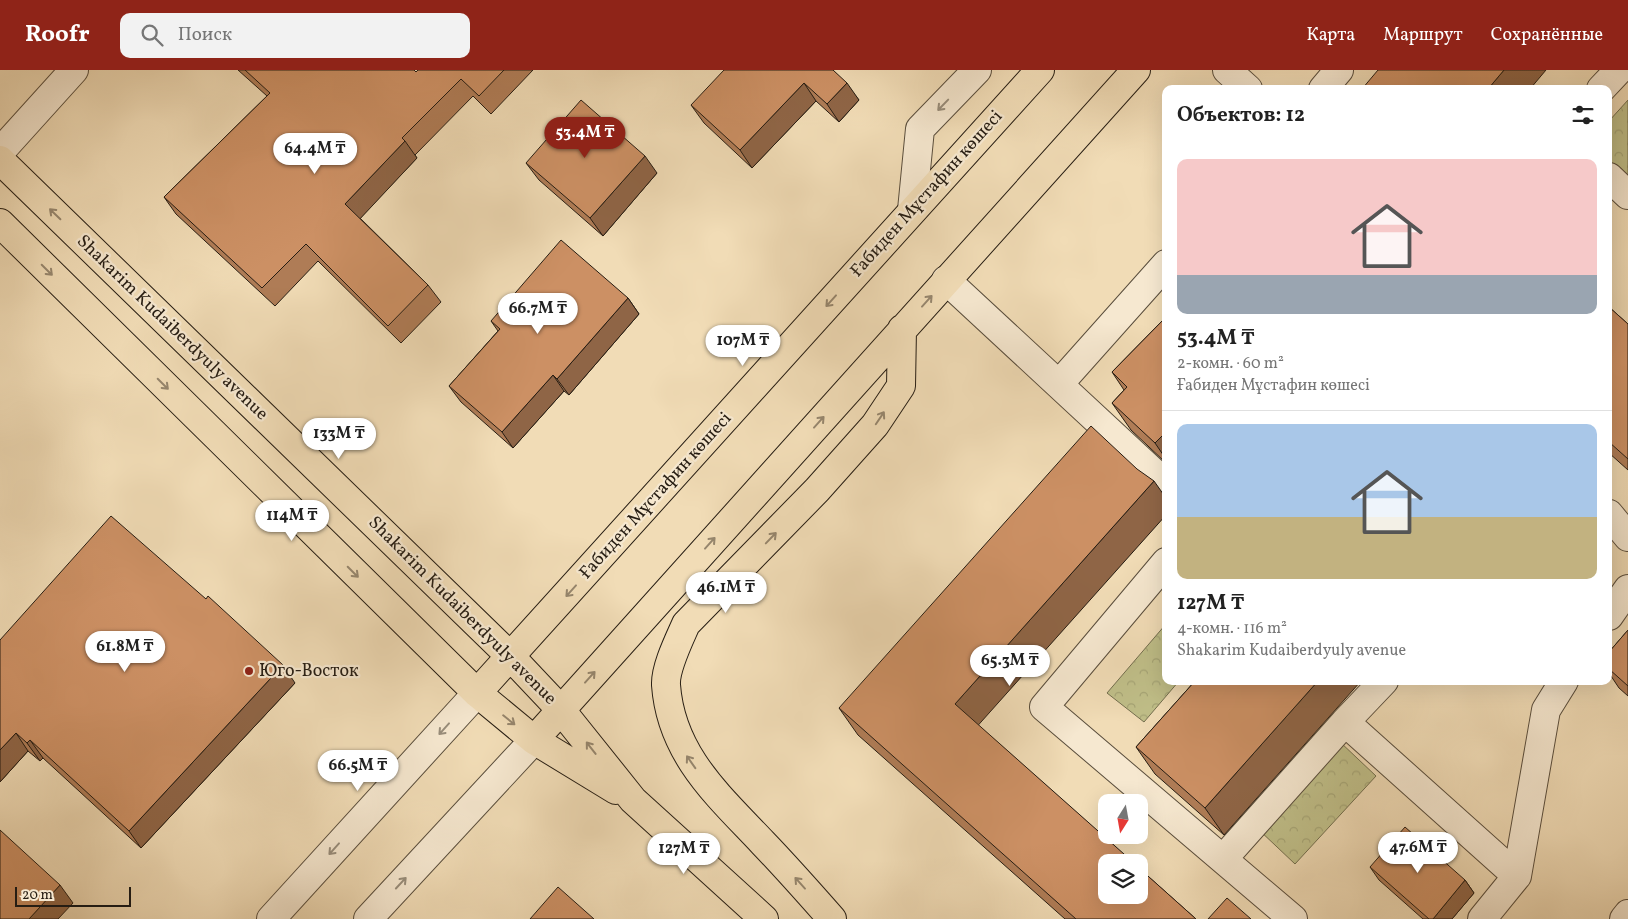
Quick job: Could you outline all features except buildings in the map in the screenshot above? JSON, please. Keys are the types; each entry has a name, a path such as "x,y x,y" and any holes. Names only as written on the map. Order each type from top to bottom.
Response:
{"main road":[{"name":"Ғабиден Мұстафин көшесі","path":"477,693 1040,70"},
{"path":"534,740 1136,70"},
{"name":"Shakarim Kudaiberdyuly avenue","path":"0,160 511,657 561,710 632,800 760,918"},
{"name":"Shakarim Kudaiberdyuly avenue","path":"0,223 477,693 534,740 632,800"},
{"path":"832,919 712,792 686,754 671,715 665,683 675,648 686,624 817,490 875,425 896,394 901,386 902,329"}],"street":[{"path":"0,152 74,70"},
{"path":"912,210 920,129 977,70"},
{"path":"1226,70 1243,85"},
{"path":"1326,85 1339,70"},
{"path":"1606,85 1619,70"},
{"path":"1612,180 1628,195"},
{"path":"1059,384 1162,268"},
{"path":"946,280 1162,480"},
{"path":"1612,518 1628,537"},
{"path":"1162,567 1044,707 1293,919"},
{"path":"1612,612 1628,589"},
{"path":"1223,859 1380,685"},
{"path":"1482,919 1517,876 1546,710 1562,685"},
{"name":"Ғабиден Мұстафин көшесі","path":"271,919 477,693"},
{"path":"1345,722 1517,876"},
{"path":"368,919 534,740"},
{"path":"1624,919 1628,914"}],"green space":[{"path":"1628,100 1628,189 1612,175 1612,118"},
{"path":"1162,629 1162,685 1176,685 1144,722 1107,693"},
{"path":"1339,741 1376,776 1295,864 1258,829"}],"place":[{"name":"Юго-Восток","path":"249,671"}]}
